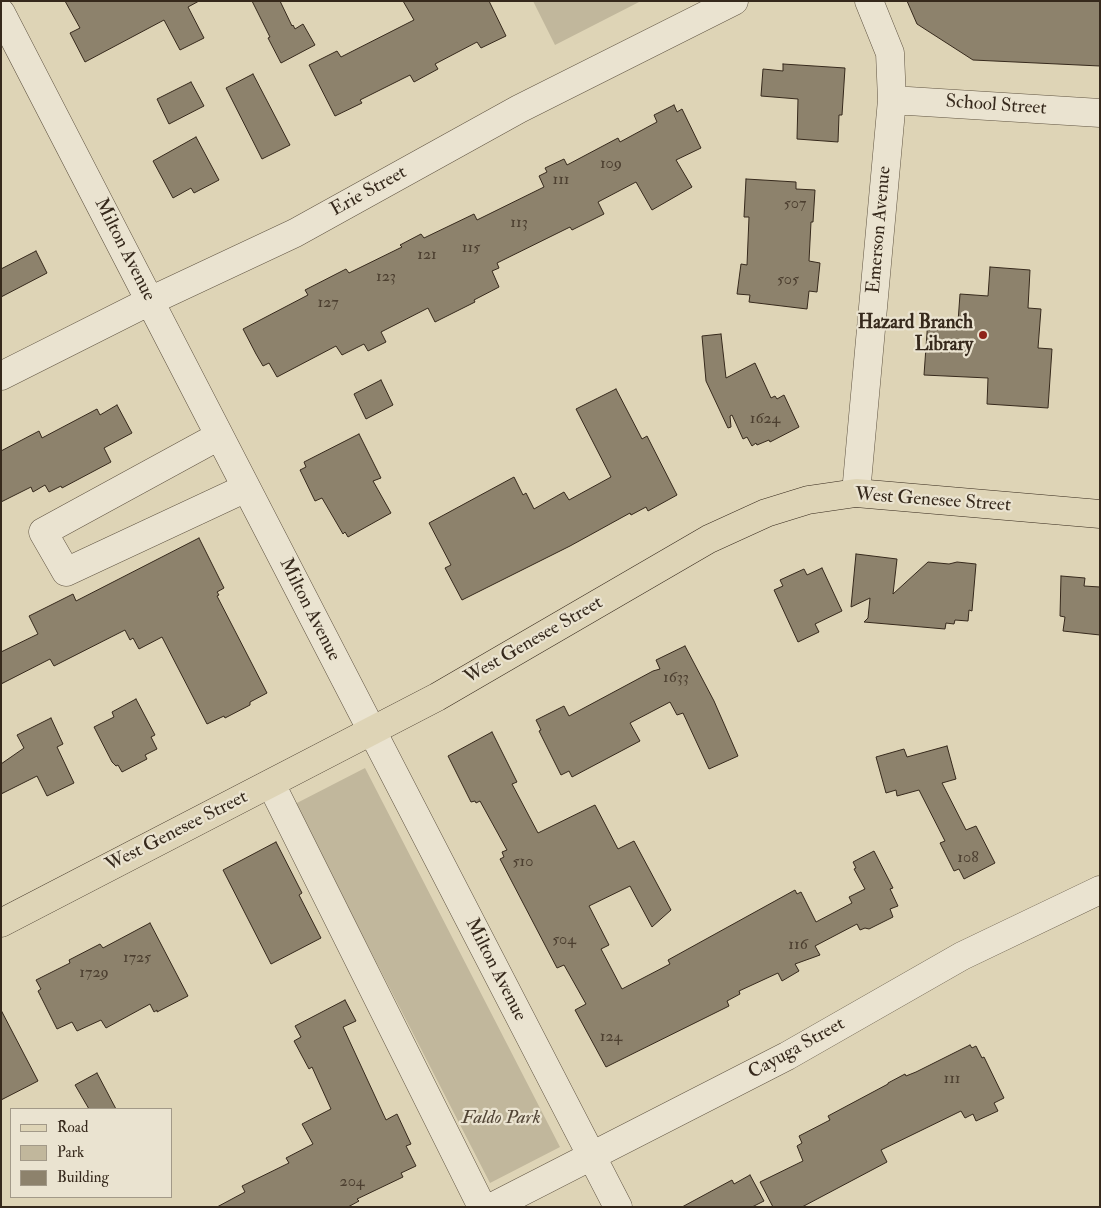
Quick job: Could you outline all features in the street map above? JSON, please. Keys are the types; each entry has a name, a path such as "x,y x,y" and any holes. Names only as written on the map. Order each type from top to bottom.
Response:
{"main road":[{"name":"West Genesee Street","path":"1,923 437,698 709,539 766,512 808,500 856,493 1099,511"}],"street":[{"name":"Erie Street","path":"1,376 150,301 295,233 519,109 734,1"},
{"name":"Emerson Avenue","path":"856,493 892,100 890,53 869,1"},
{"name":"Milton Avenue","path":"1,13 618,1207"},
{"name":"School Street","path":"892,100 1100,113"},
{"path":"219,436 43,532 66,572 246,488"},
{"path":"271,784 482,1207"},
{"name":"Cayuga Street","path":"492,1207 787,1056 962,956 1100,890"}],"green space":[{"path":"533,1 641,1 555,45"},
{"name":"Faldo Park","path":"365,768 560,1147 490,1183 295,804"}],"building":[{"path":"65,1 199,1 188,7 204,38 180,50 164,20 85,62 70,33 80,28"},
{"path":"252,1 280,1 292,26 295,29 303,24 315,45 281,63"},
{"path":"403,1 489,1 506,36 481,48 477,42 435,64 438,69 414,82 410,75 360,100 362,103 335,116 309,65 337,51 341,57 414,20"},
{"path":"907,1 1100,1 1100,66 973,60 917,24"},
{"path":"783,64 845,68 842,115 839,115 838,142 797,139 798,99 761,96 763,69 783,71"},
{"path":"253,74 290,145 262,159 226,88"},
{"path":"191,82 204,106 169,124 157,99"},
{"path":"674,105 677,112 682,109 701,148 676,160 692,187 652,210 636,182 598,202 604,214 572,230 570,227 497,263 499,268 492,271 499,287 474,300 475,302 435,322 428,308 381,332 386,342 368,351 364,344 342,355 336,346 277,377 269,363 263,366 243,329 308,295 305,290 346,269 349,273 402,247 400,245 421,234 424,238 474,214 477,220 544,187 539,176 547,172 545,168 564,159 567,165 618,138 620,142 657,122 654,115"},
{"path":"196,137 219,180 194,193 191,188 173,198 153,161"},
{"path":"746,179 796,182 796,189 815,190 809,261 820,263 817,292 809,291 807,309 749,302 750,295 737,294 741,264 747,265 749,217 744,217"},
{"path":"36,251 47,273 1,297 1,269"},
{"name":"Hazard Branch Library","path":"990,267 1030,270 1028,308 1041,309 1038,348 1052,349 1048,408 987,404 988,378 924,375 928,319 958,322 960,294 988,296"},
{"path":"721,334 726,378 755,363 771,398 775,396 777,399 784,395 799,427 770,442 769,440 752,446 747,437 743,439 732,415 730,416 731,427 728,428 706,381 702,336"},
{"path":"381,380 393,405 366,419 354,394"},
{"path":"616,389 642,439 647,436 677,495 648,511 646,507 631,515 630,513 570,546 462,600 445,568 451,565 429,523 514,477 523,495 526,493 534,509 564,492 569,500 611,477 576,409"},
{"path":"117,405 132,433 104,448 111,462 62,488 61,486 49,492 45,485 33,492 31,487 1,502 1,451 39,431 42,438 97,409 100,415"},
{"path":"359,434 381,478 373,481 391,513 348,537 345,532 343,534 322,498 315,501 300,470 306,467 304,462"},
{"path":"199,538 224,588 217,592 219,595 217,596 267,693 250,702 250,705 225,718 224,716 207,724 162,637 139,649 133,638 130,640 125,630 54,666 50,659 1,684 1,652 38,634 29,616 73,594 76,601"},
{"path":"856,554 897,559 893,594 928,562 976,564 972,611 969,610 968,621 955,620 954,624 946,623 945,629 864,622 868,618 870,598 851,607"},
{"path":"822,568 842,611 815,624 819,632 798,642 774,590 783,586 780,580 804,569 807,575"},
{"path":"1061,576 1085,578 1084,586 1100,587 1100,635 1063,631 1065,617 1060,616"},
{"path":"685,646 714,701 738,756 709,769 683,713 677,715 670,702 630,723 640,741 572,777 569,771 561,775 539,731 541,730 536,720 564,706 569,716 660,669 656,660"},
{"path":"136,699 155,735 151,737 157,749 145,755 147,759 122,772 118,765 116,766 112,762 94,727 114,717 112,712"},
{"path":"51,718 63,744 57,747 74,783 47,796 37,776 1,794 1,764 24,748 17,735"},
{"path":"492,732 517,782 512,784 538,833 595,805 618,849 634,841 671,910 652,927 630,886 589,906 609,945 601,949 622,989 670,964 668,960 795,890 797,894 801,892 816,922 852,903 849,897 865,889 854,869 856,868 853,862 874,851 893,888 890,889 898,906 890,909 893,917 869,929 860,930 857,924 815,946 820,955 795,964 799,971 782,981 778,973 739,991 740,994 727,1001 729,1006 606,1067 575,1010 586,1004 564,965 557,968 500,859 504,857 502,852 507,850 480,801 476,803 475,801 471,802 448,756"},
{"path":"947,746 956,779 942,783 966,830 976,826 995,863 964,879 959,869 954,871 940,843 945,841 919,790 897,796 896,790 886,793 876,757 904,749 907,757"},
{"path":"276,842 302,893 299,895 321,938 271,964 223,870"},
{"path":"150,923 188,996 157,1012 157,1010 154,1012 150,1004 106,1028 101,1020 77,1031 72,1022 57,1029 38,991 41,989 36,980 70,963 69,960 100,944 103,948"},
{"path":"345,1000 356,1021 343,1027 386,1120 397,1114 411,1144 406,1146 416,1166 401,1173 403,1177 357,1199 359,1201 348,1207 217,1207 245,1192 242,1186 289,1163 286,1158 313,1144 302,1124 331,1109 312,1067 309,1069 294,1041 301,1037 295,1026"},
{"path":"1,1010 38,1081 1,1100"},
{"path":"970,1045 972,1048 976,1046 982,1058 984,1057 1004,1098 994,1103 998,1111 976,1121 973,1114 965,1118 961,1111 881,1150 887,1162 802,1207 773,1207 760,1182 803,1161 797,1146 802,1143 799,1136 830,1120 828,1116 888,1083 905,1074 906,1076 916,1072"},
{"path":"97,1073 115,1108 88,1108 75,1085"},
{"path":"750,1175 764,1201 752,1207 682,1207 732,1180 734,1184"}],"place":[{"name":"Hazard Branch Library","path":"983,335"}]}
